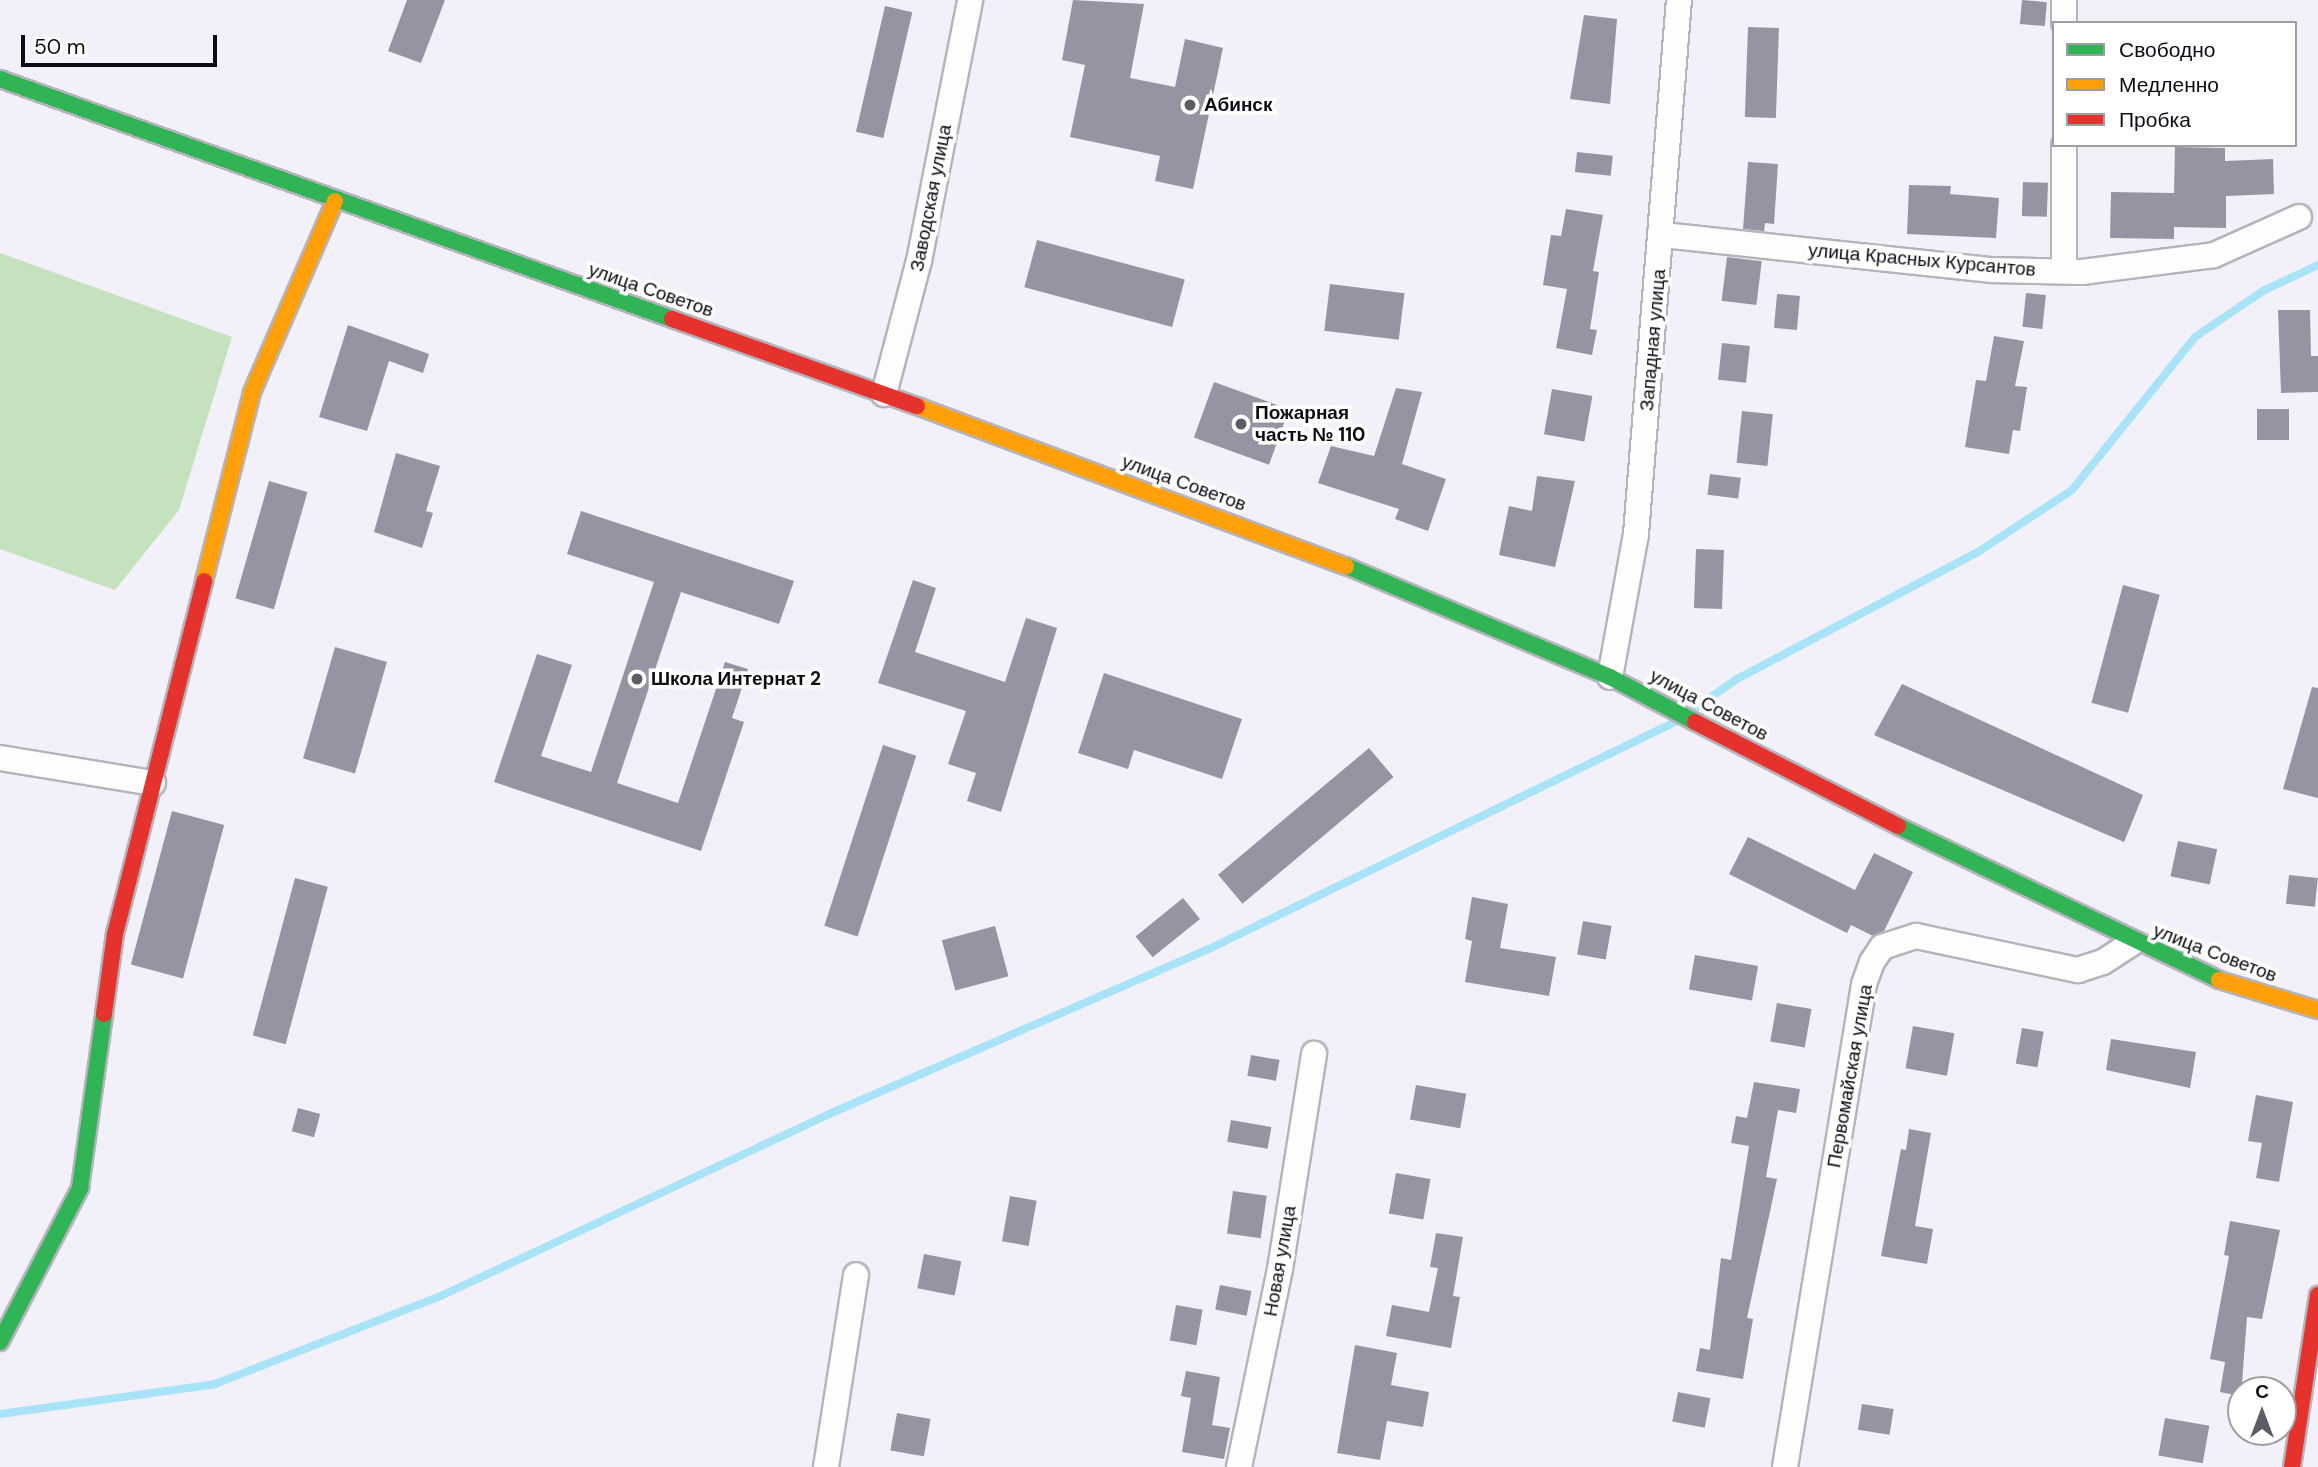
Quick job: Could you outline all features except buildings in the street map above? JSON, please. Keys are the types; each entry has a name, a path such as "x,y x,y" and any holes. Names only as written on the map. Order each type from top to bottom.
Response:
{"main road":[{"name":"улица Советов","path":"0,79 335,201 884,394 1335,561 1610,677 1804,780 2132,943 2250,992 2318,1010"},
{"path":"0,1342 80,1188 114,934 252,392 335,201"},
{"path":"2292,1467 2318,1295"}],"street":[{"name":"Заводская улица","path":"884,394 919,261 970,0"},
{"name":"Западная улица","path":"1610,677 1636,534 1663,235 1679,0"},
{"path":"2064,0 2064,21"},
{"path":"2064,147 2064,271"},
{"name":"улица Красных Курсантов","path":"1663,235 1992,270 2064,271 2214,255 2299,217"},
{"path":"0,758 153,783"},
{"name":"Первомайская улица","path":"1785,1467 1864,985 1872,962 1882,947 1916,936 2078,970 2103,962 2132,943"},
{"name":"Новая улица","path":"1238,1467 1280,1269 1314,1055"},
{"path":"826,1467 856,1275"}],"green space":[{"path":"0,253 232,337 179,510 115,590 0,549"}],"waterway":[{"path":"1691,711 1737,679 1978,552 2072,490 2195,337 2263,291 2318,265"},
{"path":"0,1414 215,1384 443,1295 836,1111 1213,947 1675,722"}],"traffic: fast":[{"path":"0,79 672,319"},
{"path":"1346,566 1610,677 1695,722"},
{"path":"1898,826 2219,980"},
{"path":"0,1342 80,1188 104,1014"}],"traffic: slow":[{"path":"204,581 252,392 335,201"},
{"path":"917,406 1346,566"},
{"path":"2219,980 2318,1010"}],"traffic: jam":[{"path":"672,319 917,406"},
{"path":"104,1014 115,934 204,581"},
{"path":"1695,722 1898,826"},
{"path":"2292,1467 2318,1295"}],"place":[{"name":"Абинск","path":"1190,105"},
{"name":"Пожарная часть № 110","path":"1241,424"},
{"name":"Школа Интернат 2","path":"637,679"}]}
